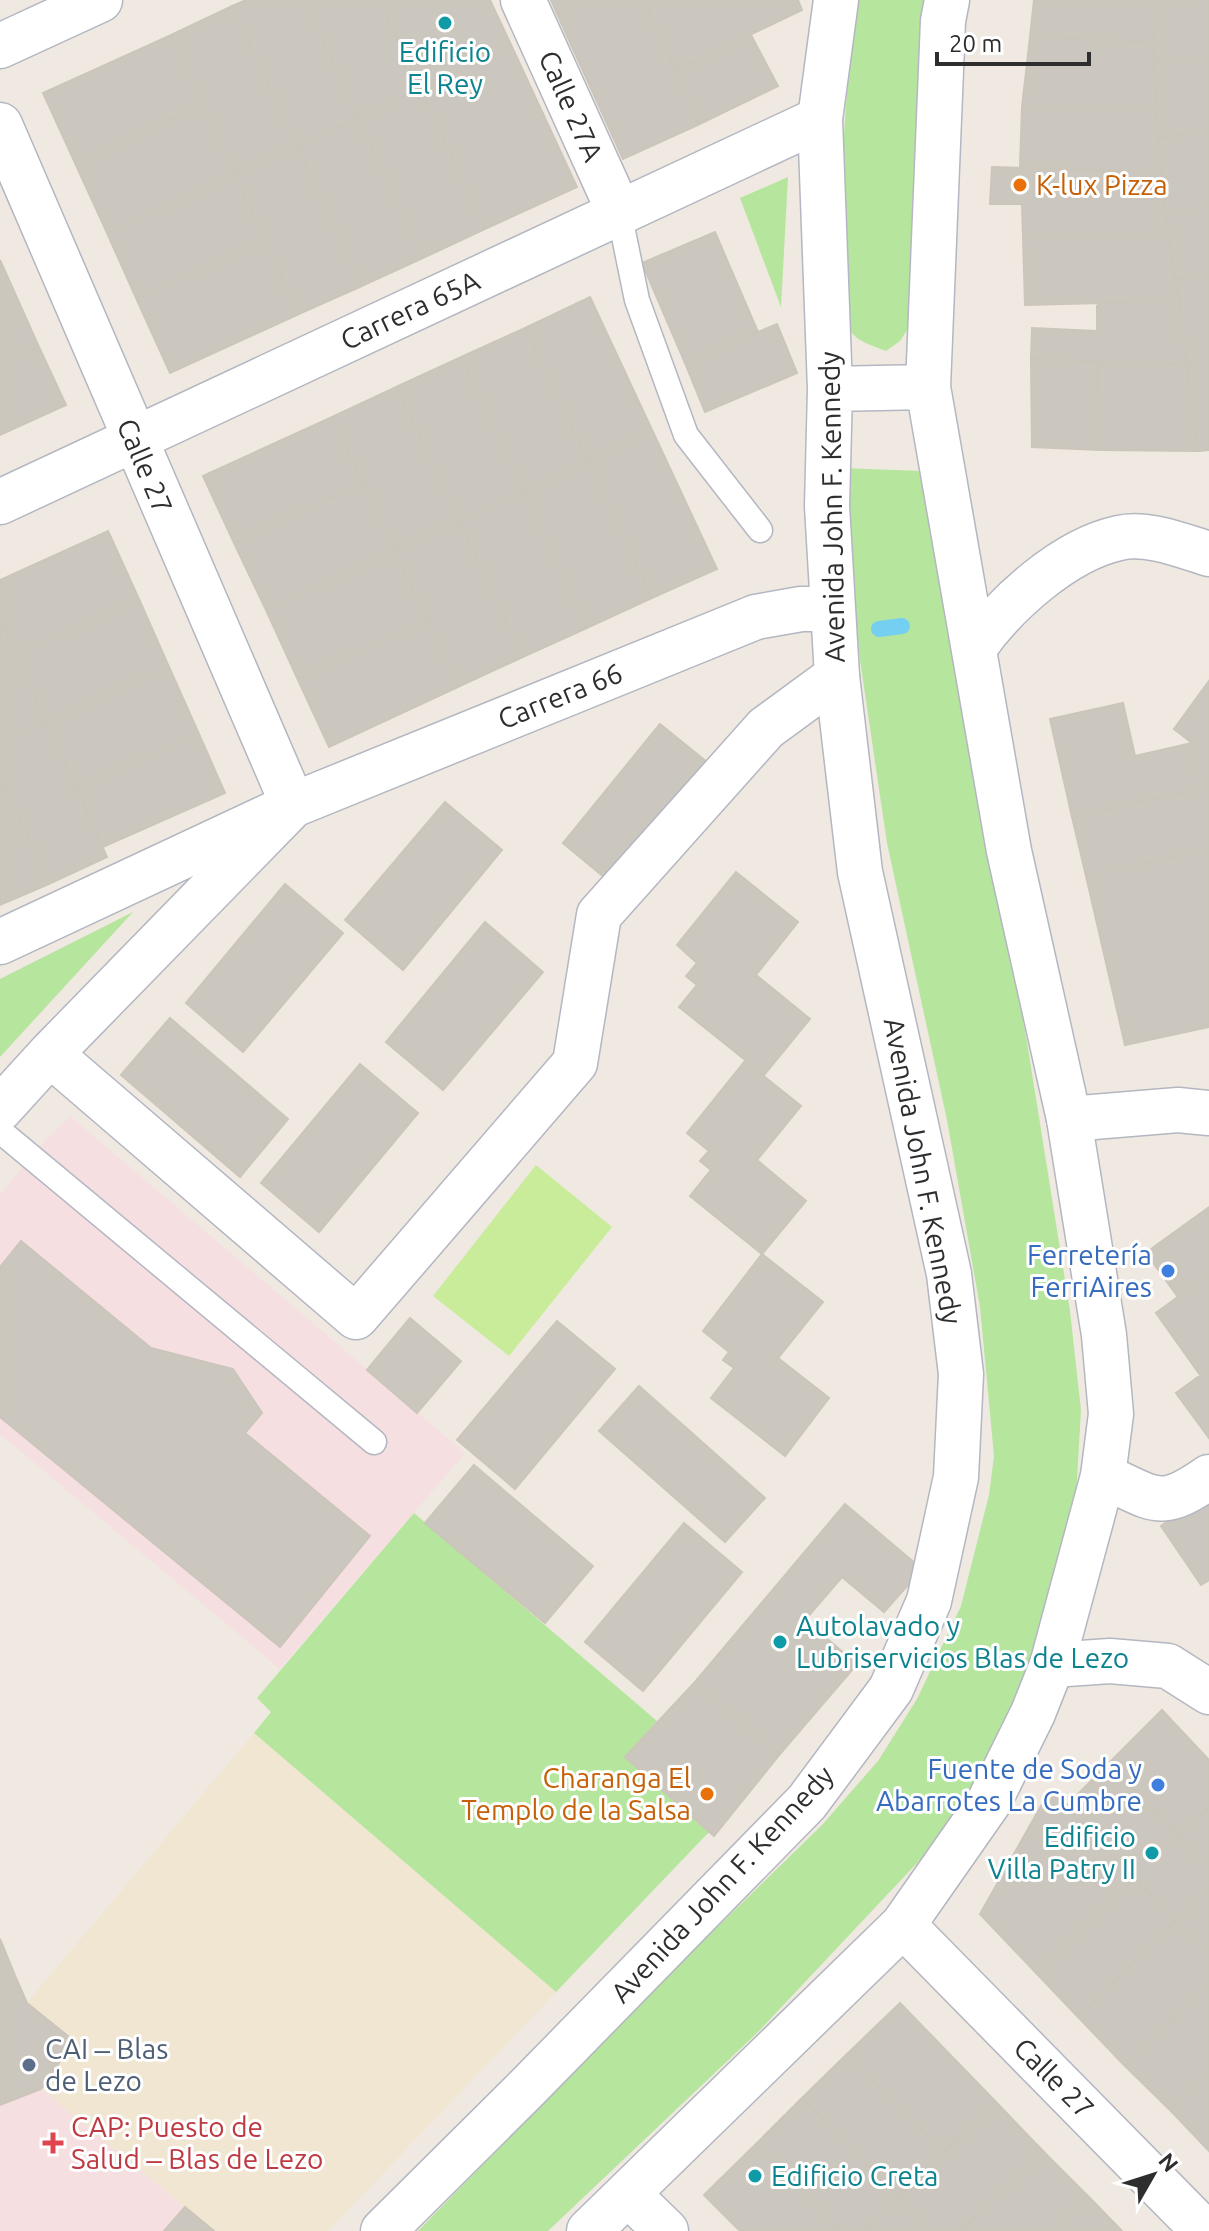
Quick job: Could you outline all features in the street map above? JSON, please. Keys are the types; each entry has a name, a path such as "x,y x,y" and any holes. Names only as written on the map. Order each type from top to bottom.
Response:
{"street":[{"path":"0,46 100,0"},
{"name":"Calle 27A","path":"523,0 619,212"},
{"name":"Avenida John F. Kennedy","path":"383,2231 807,1802 891,1689 929,1601 956,1477 961,1374 949,1274 860,872 837,676 827,506 830,389 820,119 836,0"},
{"path":"589,2231 903,1925 989,1802 1033,1713 1052,1665 1103,1476 1111,1414 1104,1335 1069,1119 1009,851 928,387 943,21 947,0"},
{"name":"Carrera 65A","path":"0,502 820,119"},
{"name":"Calle 27","path":"0,125 293,805"},
{"path":"830,389 928,387"},
{"path":"974,648 1005,609 1051,571 1083,552 1120,537 1148,538 1209,554"},
{"name":"Carrera 66","path":"0,942 293,805 756,617 801,609 832,598"},
{"path":"50,1054 356,1317 575,1063 599,915 766,728 837,676"},
{"name":"Carrera 66","path":"0,1109 293,805"},
{"path":"1069,1119 1178,1110 1209,1113"},
{"path":"1103,1476 1149,1497 1166,1500 1183,1495 1209,1477"},
{"path":"1052,1665 1110,1661 1168,1666 1209,1692"},
{"name":"Calle 27","path":"903,1925 1204,2231"},
{"path":"628,2194 666,2231"}],"lane":[{"path":"619,212 637,300 686,435 760,530"},
{"path":"0,1131 374,1442"}],"shaded area":[{"path":"70,1116 465,1453 280,1669 0,1434 0,1195 45,1140"},
{"path":"254,1733 556,1992 328,2231 214,2231 41,2089 74,2041 27,2003"},
{"name":"CAP: Puesto de Salud ‒ Blas de Lezo","path":"41,2089 185,2207 164,2231 0,2231 0,2105"}],"green space":[{"path":"858,0 933,0 909,327 900,341 886,351 853,334 844,308 844,134"},
{"path":"788,177 781,307 740,198"},
{"path":"842,468 921,471 1026,1036 1070,1311 1081,1410 1076,1497 1055,1599 1017,1702 975,1789 933,1846 759,2031 548,2231 418,2231 659,1984 822,1825 878,1761 917,1699 961,1606 989,1495 994,1456 980,1307 947,1120 887,843 860,660"},
{"path":"133,912 0,1057 0,979"},
{"path":"536,1165 612,1227 509,1356 433,1296"},
{"path":"414,1513 657,1721 625,1757 709,1832 556,1992 254,1733 271,1712 257,1698"}],"building":[{"path":"246,0 304,0 358,118 297,147 232,6"},
{"path":"304,0 379,0 421,89 358,118"},
{"name":"Edificio El Rey","path":"379,0 490,0 512,47 421,89"},
{"path":"551,0 593,0 558,16"},
{"path":"593,0 644,0 700,124 623,159 558,16"},
{"path":"644,0 798,0 802,10 675,71"},
{"path":"1034,0 1152,0 1153,42 1030,37"},
{"path":"1152,0 1209,0 1209,59 1153,62"},
{"path":"232,6 297,147 235,175 171,35"},
{"path":"171,35 203,105 75,163 43,93"},
{"path":"751,35 778,86 700,124 675,71"},
{"path":"1030,37 1153,42 1156,109 1022,107"},
{"path":"512,47 577,187 485,229 421,89"},
{"path":"1209,59 1209,130 1158,138 1153,62"},
{"path":"421,89 485,229 423,258 358,118"},
{"path":"203,105 235,175 107,233 75,163"},
{"path":"1022,107 1156,109 1162,172 1020,167"},
{"path":"358,118 423,258 362,286 297,147"},
{"path":"1209,130 1209,206 1166,216 1158,138"},
{"path":"297,147 362,286 299,314 235,175"},
{"path":"992,167 1162,172 1168,238 1023,236 1022,204 990,204"},
{"path":"235,175 264,240 136,298 107,233"},
{"path":"1209,206 1209,273 1175,280 1166,216"},
{"path":"715,232 758,332 685,363 642,263"},
{"path":"1023,236 1168,238 1180,301 1025,305"},
{"path":"264,240 299,314 170,373 136,298"},
{"path":"0,260 9,280 0,283"},
{"path":"1209,273 1209,362 1186,365 1175,280"},
{"path":"9,280 39,347 0,364 0,283"},
{"path":"590,297 653,432 588,462 525,328"},
{"path":"1180,301 1186,365 1031,359 1032,328 1097,331 1097,303"},
{"path":"777,324 797,373 705,412 685,363"},
{"path":"525,328 588,462 524,492 461,357"},
{"path":"39,347 66,405 0,435 0,364"},
{"path":"461,357 524,492 459,521 396,387"},
{"path":"1031,359 1097,362 1099,450 1032,447"},
{"path":"1097,362 1186,365 1198,451 1099,450"},
{"path":"1209,362 1209,450 1198,451 1186,365"},
{"path":"396,387 459,521 394,551 332,417"},
{"path":"332,417 363,483 234,543 203,476"},
{"path":"653,432 717,569 652,598 588,462"},
{"path":"588,462 652,598 587,628 524,492"},
{"path":"363,483 394,551 266,610 234,543"},
{"path":"524,492 587,628 523,657 459,521"},
{"path":"459,521 523,657 458,687 394,551"},
{"path":"108,531 139,599 16,654 0,619 0,580"},
{"path":"394,551 427,620 298,680 266,610"},
{"path":"139,599 169,667 46,722 16,654"},
{"path":"0,619 46,722 0,742"},
{"path":"427,620 458,687 329,747 298,680"},
{"path":"169,667 199,734 77,789 46,722"},
{"path":"1209,681 1209,787 1202,788 1192,743 1174,729"},
{"path":"1123,703 1135,756 1192,743 1202,788 1072,817 1050,719"},
{"path":"46,722 107,857 49,884 0,776 0,742"},
{"path":"660,724 708,763 610,882 563,843"},
{"path":"199,734 225,793 103,847 77,789"},
{"path":"0,776 49,884 0,905"},
{"path":"1209,787 1209,849 1086,876 1072,817"},
{"path":"445,802 502,850 403,970 345,920"},
{"path":"1209,849 1209,1027 1125,1045 1086,876"},
{"path":"736,872 798,922 756,975 810,1019 764,1075 679,1007 697,985 686,976 697,963 677,945"},
{"path":"285,884 343,933 243,1052 186,1003"},
{"path":"485,922 543,972 443,1090 386,1042"},
{"path":"170,1018 288,1119 240,1177 121,1075"},
{"path":"745,1061 801,1106 757,1160 806,1201 762,1254 690,1196 711,1170 700,1161 709,1151 687,1133"},
{"path":"360,1064 418,1113 319,1232 261,1183"},
{"path":"1208,1208 1209,1274 1190,1288 1158,1244"},
{"path":"21,1241 151,1348 233,1369 262,1413 245,1433 370,1536 280,1647 0,1417 0,1267"},
{"name":"Ferretería FerriAires","path":"1158,1244 1190,1288 1178,1297 1146,1253"},
{"path":"762,1254 823,1302 778,1358 829,1398 785,1456 711,1398 734,1368 723,1360 729,1352 703,1331"},
{"path":"1209,1274 1209,1369 1200,1375 1156,1313"},
{"path":"410,1318 461,1361 417,1413 367,1370"},
{"path":"557,1321 615,1369 515,1489 457,1440"},
{"path":"1209,1369 1209,1438 1176,1393"},
{"path":"639,1386 765,1498 725,1542 599,1431"},
{"path":"474,1465 593,1566 545,1623 425,1523"},
{"path":"1209,1493 1209,1580 1201,1585 1161,1526"},
{"name":"Autolavado y Lubriservicios Blas de Lezo","path":"845,1504 922,1569 884,1612 842,1577 805,1620 857,1664 780,1754 695,1682"},
{"path":"684,1523 742,1572 643,1691 585,1642"},
{"name":"Charanga El Templo de la Salsa","path":"695,1682 780,1754 714,1836 625,1757"},
{"path":"1162,1710 1209,1760 1209,1807 1178,1837 1109,1763"},
{"name":"Edificio Villa Patry II","path":"1109,1763 1209,1868 1209,1889 1176,1921 1065,1807"},
{"path":"1050,1790 1135,1878 1037,1974 980,1914"},
{"path":"1209,1807 1209,1868 1178,1837"},
{"path":"1135,1878 1176,1921 1078,2017 1037,1974"},
{"path":"1209,1889 1209,1954 1176,1921"},
{"path":"1176,1921 1209,1954 1209,1985 1125,2066 1078,2017"},
{"path":"0,1939 16,1978 0,1984"},
{"name":"CAI ‒ Blas de Lezo","path":"16,1978 27,2003 74,2041 41,2089 0,2105 0,1984"},
{"path":"1209,1985 1209,2072 1170,2110 1125,2066"},
{"path":"900,2003 996,2102 944,2153 847,2054"},
{"path":"847,2054 944,2153 898,2197 802,2098"},
{"path":"1209,2072 1209,2151 1170,2110"},
{"path":"802,2098 898,2197 864,2231 840,2231 755,2145"},
{"path":"996,2102 1043,2151 961,2231 932,2231 898,2197"},
{"name":"Edificio Creta","path":"755,2145 840,2231 740,2231 704,2195"},
{"path":"1043,2151 1087,2195 1051,2231 961,2231"},
{"path":"1087,2195 1122,2231 1051,2231"},
{"path":"898,2197 932,2231 864,2231"},
{"path":"185,2207 214,2231 164,2231"}],"waterway":[{"path":"879,629 902,626"}],"place":[{"name":"Edificio El Rey","path":"445,23"},
{"name":"K-lux Pizza","path":"1020,185"},
{"name":"Ferretería FerriAires","path":"1168,1271"},
{"name":"Autolavado y Lubriservicios Blas de Lezo","path":"780,1642"},
{"name":"Fuente de Soda y Abarrotes La Cumbre","path":"1158,1785"},
{"name":"Charanga El Templo de la Salsa","path":"707,1794"},
{"name":"Edificio Villa Patry II","path":"1152,1853"},
{"name":"CAI ‒ Blas de Lezo","path":"29,2065"},
{"name":"CAP: Puesto de Salud ‒ Blas de Lezo","path":"53,2143"},
{"name":"Edificio Creta","path":"755,2176"}]}
